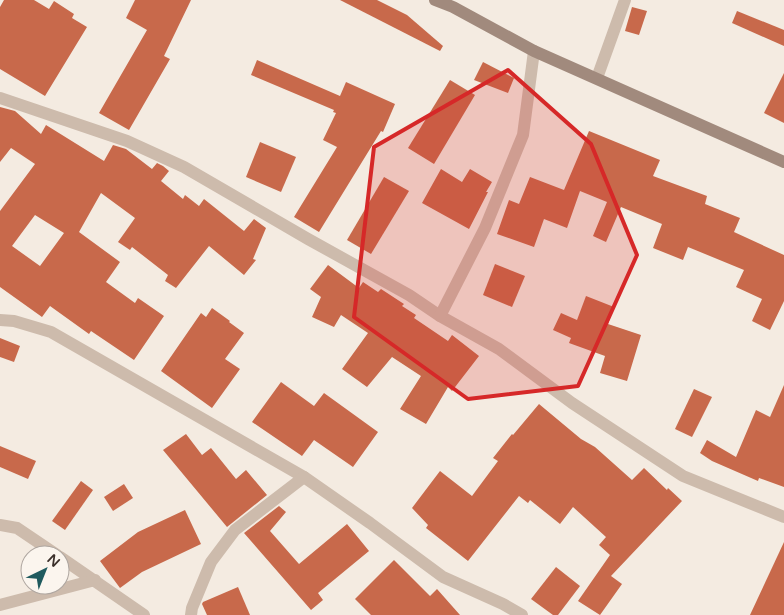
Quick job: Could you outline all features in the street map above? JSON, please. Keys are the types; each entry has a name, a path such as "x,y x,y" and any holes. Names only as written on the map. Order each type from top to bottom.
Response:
{"main road":[{"path":"436,0 454,3 534,51 784,162"}],"street":[{"path":"597,78 625,0"},
{"path":"440,316 485,228 523,135 534,51"},
{"path":"0,98 127,141 184,166 499,349 572,403 684,476 784,517"},
{"path":"0,320 14,321 51,332 304,477 370,522 443,577 503,604 522,615"},
{"path":"191,615 192,608 211,562 236,530 304,477"},
{"path":"0,525 17,528 42,545"},
{"path":"70,563 144,615"},
{"path":"0,605 95,580"}],"highlighted area":[{"path":"508,70 591,144 637,255 578,386 468,399 354,317 374,147"}],"building":[{"path":"4,0 34,0 49,9 54,1 74,14 72,18 87,27 45,96 0,69 0,7"},
{"path":"135,0 191,0 164,56 170,59 129,130 99,113 147,30 126,18"},
{"path":"340,0 377,0 407,15 443,46 440,51"},
{"path":"632,7 647,11 639,35 625,31"},
{"path":"737,11 784,30 784,46 732,23"},
{"path":"257,60 340,96 346,82 395,104 383,132 381,131 319,232 294,217 337,147 323,140 336,113 333,112 334,110 251,75"},
{"path":"483,62 514,78 508,93 474,80"},
{"path":"784,73 784,123 764,113"},
{"path":"450,80 475,95 434,164 408,148"},
{"path":"0,107 15,111 41,134 46,125 104,161 113,145 126,149 152,169 157,163 169,171 161,181 183,199 185,195 199,206 204,199 244,231 254,219 266,228 253,259 256,260 244,275 209,246 176,288 165,281 168,275 132,247 130,250 118,242 135,218 101,193 79,232 120,262 106,282 135,303 138,298 164,316 134,360 91,331 89,334 50,306 42,317 0,287 0,211 35,164 11,148 0,162","holes":["35,215 64,233 40,266 12,246"]},
{"path":"589,131 660,160 653,176 707,196 705,204 740,218 734,232 784,255 784,301 770,330 752,321 762,299 736,287 744,270 688,247 683,260 653,248 662,224 621,207 606,242 593,236 607,202 580,191 567,228 544,219 534,247 497,234 509,200 519,204 530,177 564,190"},
{"path":"260,142 296,157 281,192 246,177"},
{"path":"441,169 462,182 470,169 492,182 469,229 422,203"},
{"path":"384,177 409,191 371,254 347,240"},
{"path":"495,264 525,276 512,307 483,295"},
{"path":"328,265 359,288 363,282 378,292 381,289 404,304 402,306 416,315 414,318 448,341 452,335 479,356 452,391 448,387 426,424 400,409 421,376 392,357 367,387 342,369 368,333 341,315 334,327 312,317 321,297 310,289"},
{"path":"586,296 614,307 608,324 641,335 627,381 600,373 605,356 569,343 571,338 553,330 561,313 577,320"},
{"path":"212,308 244,333 225,359 240,369 212,408 161,371 201,313 206,317"},
{"path":"0,338 20,346 14,362 0,357"},
{"path":"281,382 314,406 324,393 378,432 353,467 314,440 302,456 252,422"},
{"path":"784,385 784,487 759,478 758,481 712,461 700,453 707,440 736,457 756,410 770,417"},
{"path":"694,389 712,397 692,437 675,429"},
{"path":"539,404 581,439 595,447 632,480 644,468 667,490 668,488 682,501 611,576 622,584 600,615 578,601 610,555 599,545 606,537 573,507 560,524 530,500 528,503 519,496 468,561 426,528 428,525 412,508 440,471 472,496 498,461 493,458"},
{"path":"186,434 202,455 211,448 236,479 246,470 267,495 227,527 163,450"},
{"path":"0,446 36,461 28,479 0,467"},
{"path":"81,481 93,490 65,530 52,521"},
{"path":"124,484 133,498 113,511 104,497"},
{"path":"279,506 286,512 270,531 299,564 347,524 369,551 318,593 323,600 311,610 244,533"},
{"path":"185,510 201,544 142,572 120,588 100,561 138,532"},
{"path":"784,542 784,615 750,615"},
{"path":"394,560 430,596 437,589 460,615 371,615 355,599"},
{"path":"556,567 580,586 558,615 553,615 531,599"},
{"path":"238,587 250,615 207,615 202,604 203,602"}]}
